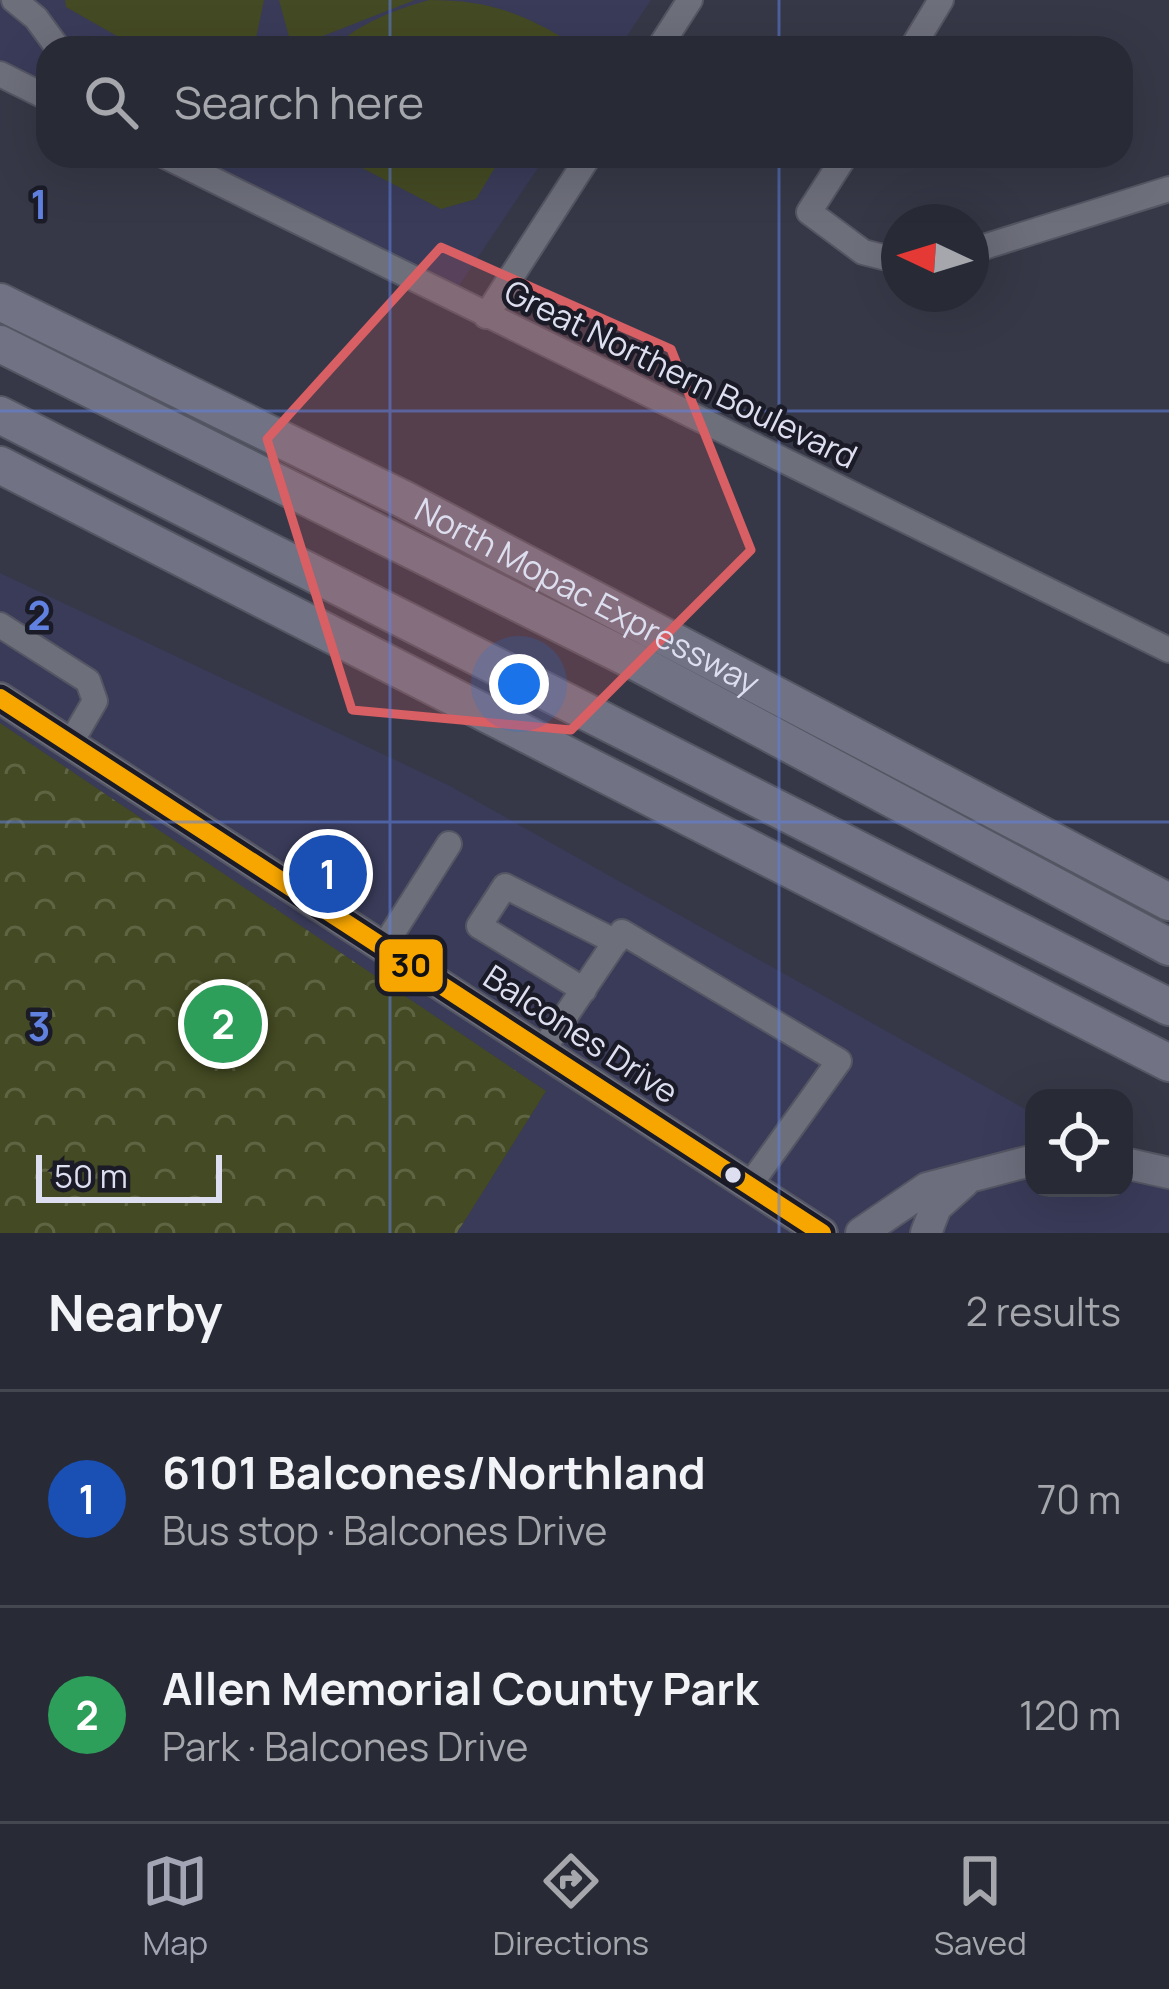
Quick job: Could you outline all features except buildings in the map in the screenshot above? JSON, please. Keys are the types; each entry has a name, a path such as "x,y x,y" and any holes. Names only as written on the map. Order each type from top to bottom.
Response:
{"highway":[{"name":"North Mopac Expressway","path":"0,302 403,499 1169,905"},
{"path":"0,344 636,662 1169,947"},
{"path":"0,415 1169,1007"},
{"path":"0,465 1169,1063"},
{"path":"934,940 1009,947 1169,1026"}],"main road":[{"name":"Balcones Drive","path":"0,698 822,1233"},
{"path":"861,1233 927,1188 1025,1162"},
{"path":"1133,1165 1169,1173"},
{"path":"926,1233 936,1207 976,1173"}],"street":[{"path":"14,0 49,36"},
{"path":"667,36 690,0"},
{"path":"919,36 941,0"},
{"path":"0,74 36,92"},
{"name":"Great Northern Boulevard","path":"189,168 1169,650"},
{"path":"487,316 582,168"},
{"path":"836,168 809,212 863,252 881,256"},
{"path":"989,246 1167,196"},
{"path":"0,625 88,681 95,700 70,744"},
{"path":"382,947 449,844"},
{"path":"584,990 478,926 505,886 616,941"},
{"path":"542,1051 622,932 839,1061 749,1186"}],"highlighted area":[{"path":"441,247 671,349 751,550 571,730 352,710 267,439"}],"shaded area":[{"path":"0,0 651,0 627,36 36,36 36,83 0,66"},
{"path":"212,168 538,168 458,287"},
{"path":"0,573 448,785 1025,1109 1025,1197 1133,1197 1133,1167 1169,1186 1169,1233 457,1233 546,1091 0,723"}],"green space":[{"path":"65,0 264,0 256,36 117,36 66,7"},
{"path":"279,0 415,0 323,36 289,36"},
{"path":"429,0 469,2 503,10 559,36 348,36"},
{"path":"362,168 495,168 476,199 441,209"},
{"path":"0,723 546,1091 457,1233 0,1233"}],"transit line":[{"name":"30","path":"0,698 822,1233"}],"place":[{"name":"6101 Balcones/Northland","path":"328,874"},
{"name":"Allen Memorial County Park","path":"223,1024"}]}
